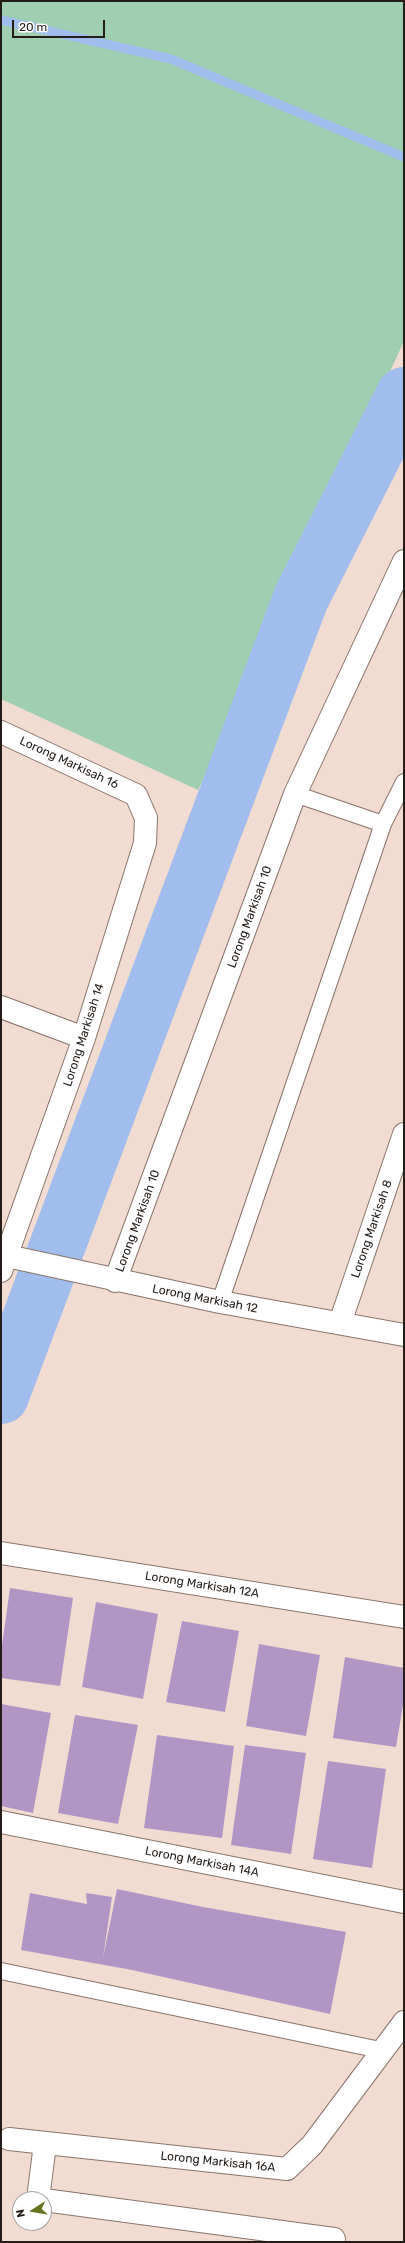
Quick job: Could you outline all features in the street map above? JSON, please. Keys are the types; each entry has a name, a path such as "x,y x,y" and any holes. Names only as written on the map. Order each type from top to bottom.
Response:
{"street":[{"name":"Lorong Markisah 10","path":"116,1281 295,794 404,561"},
{"name":"Lorong Markisah 16","path":"1,732 136,795"},
{"name":"Lorong Markisah 14","path":"4,1264 84,1038 145,843 146,818 136,795"},
{"path":"1,1007 84,1038"},
{"name":"Lorong Markisah 8","path":"340,1323 404,1134"},
{"name":"Lorong Markisah 12","path":"4,1264 28,1262 220,1302 404,1335"},
{"name":"Lorong Markisah 12A","path":"1,1553 404,1616"},
{"name":"Lorong Markisah 14A","path":"1,1822 404,1902"},
{"name":"Lorong Markisah 16A","path":"9,2139 287,2169 312,2145 385,2050 404,2022"},
{"path":"39,2191 45,2144"},
{"path":"52,2201 334,2240"}],"lane":[{"path":"220,1302 383,824 404,782"},
{"path":"295,794 383,824"},
{"path":"1,1972 385,2050"}],"green space":[{"path":"1,1 404,1 404,341 198,790 1,699"}],"building":[{"path":"10,1588 73,1598 60,1686 1,1678 1,1653"},
{"path":"96,1602 158,1614 143,1699 82,1687"},
{"path":"182,1621 239,1631 225,1712 166,1702"},
{"path":"259,1644 320,1655 306,1736 246,1726"},
{"path":"345,1657 404,1668 404,1699 396,1747 333,1738"},
{"path":"1,1704 51,1713 33,1813 1,1806"},
{"path":"75,1715 138,1725 118,1824 58,1813"},
{"path":"157,1735 234,1746 222,1838 144,1828"},
{"path":"245,1745 306,1753 291,1854 231,1845"},
{"path":"328,1761 386,1769 372,1868 313,1859"},
{"path":"117,1889 203,1907 346,1932 330,2014 132,1970 21,1950 30,1893 87,1904 86,1893 112,1897 103,1958"}],"waterway":[{"path":"1,20 171,59 404,157"},
{"path":"1,1396 301,598 404,395"}]}
